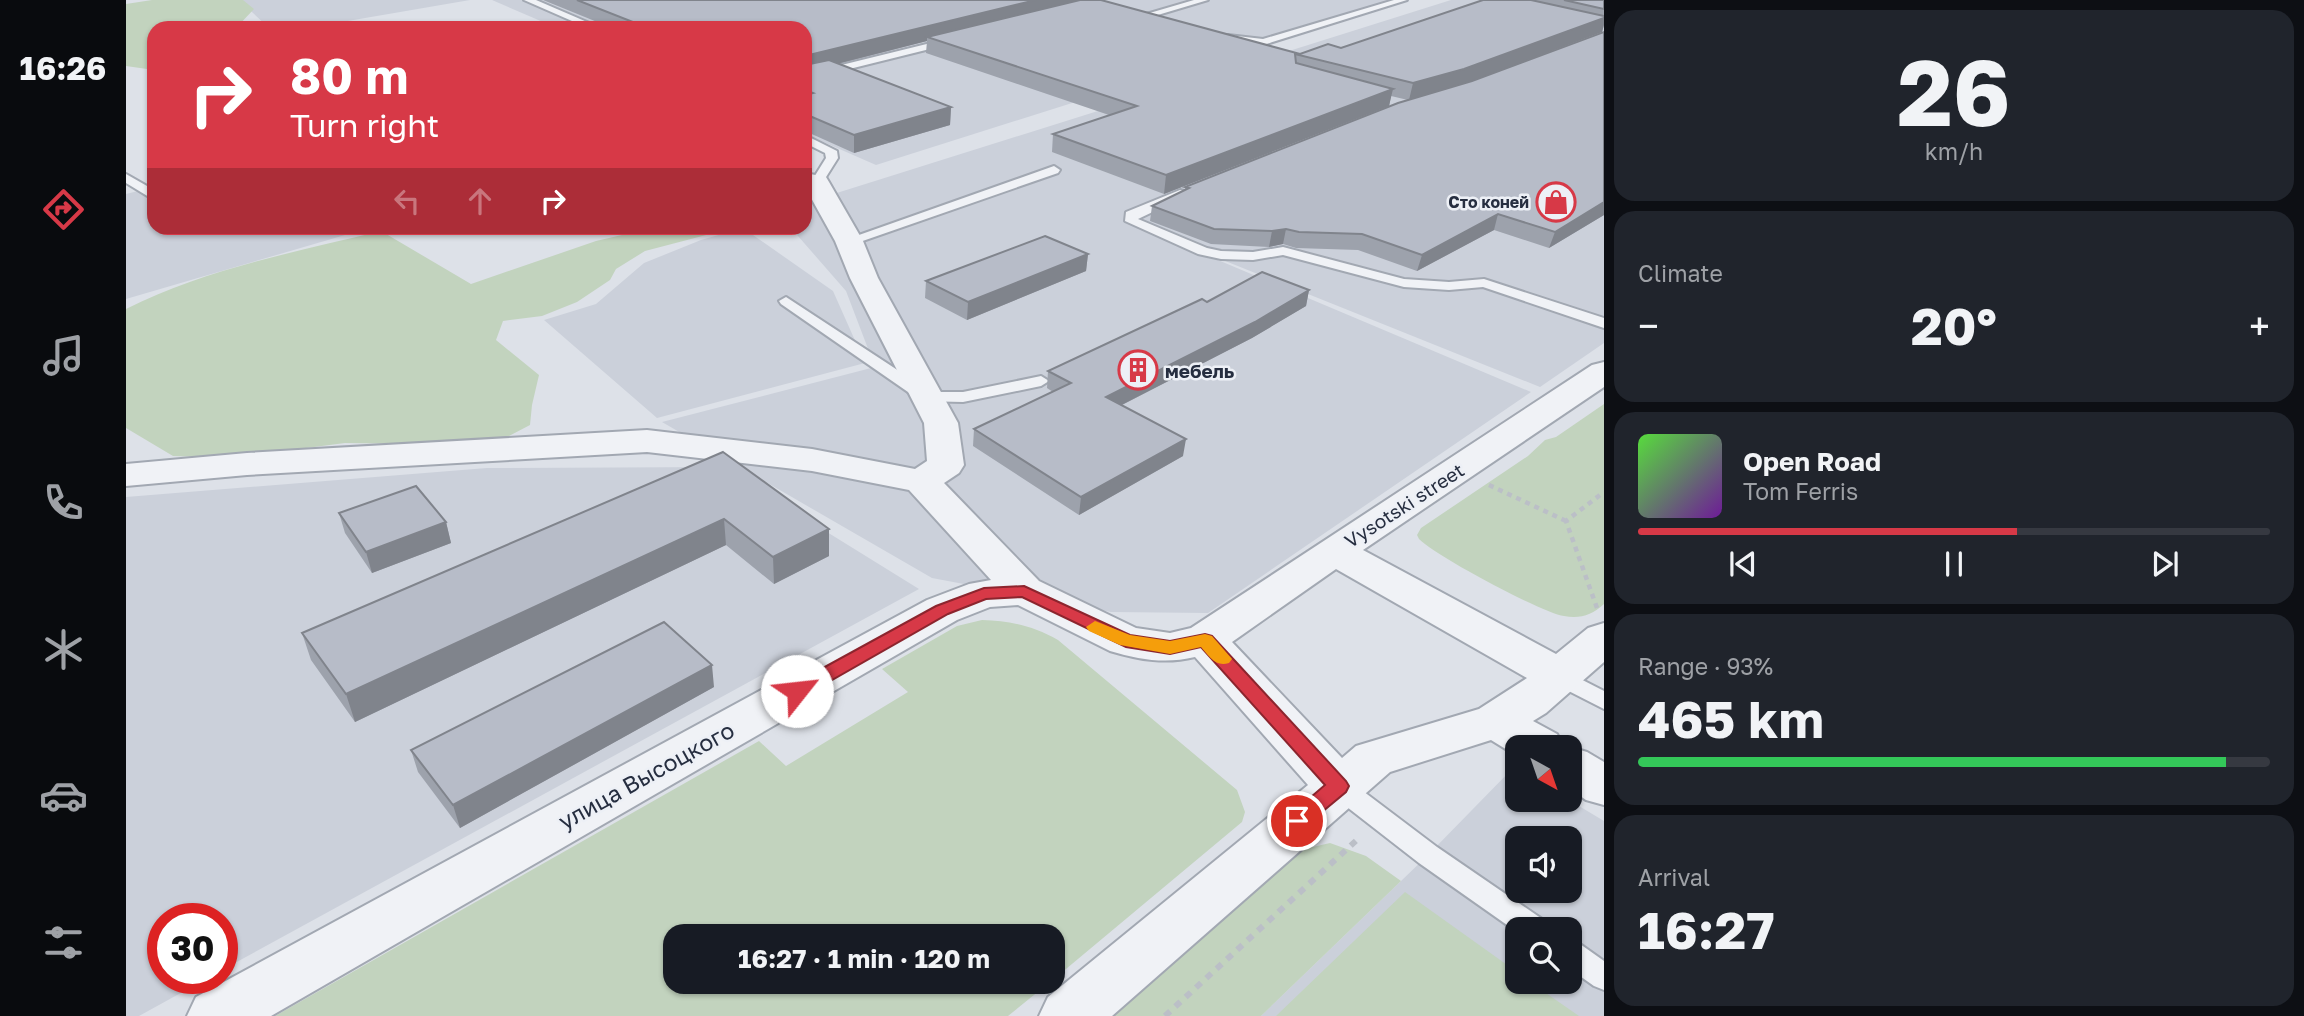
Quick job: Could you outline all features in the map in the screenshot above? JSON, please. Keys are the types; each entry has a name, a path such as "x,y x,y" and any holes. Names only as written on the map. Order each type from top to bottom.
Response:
{"street":[{"path":"812,183 849,241 864,278 941,423 946,465 921,481"},
{"name":"Vysotski street","path":"1205,640 1604,372"},
{"path":"126,475 247,464 647,441 812,460 921,481 1024,591"},
{"path":"1334,551 1559,676"},
{"name":"улица Высоцкого","path":"217,1016 942,610 984,594 1024,591 1126,640 1170,648 1205,640"},
{"path":"1069,1016 1373,759 1496,721 1530,701 1559,676 1602,629"},
{"path":"1205,640 1338,786"},
{"path":"1496,721 1520,735"},
{"path":"1582,772 1604,786"}],"lane":[{"path":"528,0 579,21"},
{"path":"1141,17 1204,0"},
{"path":"1221,37 1263,42 1403,0"},
{"path":"1130,14 1167,24"},
{"path":"812,75 965,38"},
{"path":"812,141 831,150 832,158 812,180"},
{"path":"849,241 1054,170"},
{"path":"126,178 147,191"},
{"path":"1191,190 1131,215 1132,221 1203,251 1221,255 1253,256 1283,251 1404,283 1449,286 1484,283 1604,323"},
{"path":"786,301 927,397 963,397 1041,381"},
{"path":"1559,676 1604,701"},
{"path":"1338,786 1428,855 1518,917"},
{"path":"1582,961 1604,977"}],"path":[{"path":"1457,470 1566,521 1602,629"},
{"path":"1566,521 1604,492"},
{"path":"1165,1016 1380,818"}],"shaded area":[{"path":"239,0 470,0 348,21 262,21"},
{"path":"492,0 1398,0 876,165 812,137 812,21 541,21"},
{"path":"1451,0 1604,0 1604,343 1540,387 1123,220 1531,392 1208,613 1111,612 932,578 662,422 875,367 846,291 797,235 812,235 812,201"},
{"path":"147,189 147,235 345,235 126,299 126,194"},
{"path":"718,235 753,235 833,291 865,363 657,418 544,320 596,304 644,263"},
{"path":"722,467 919,589 238,961 238,903 147,903 147,994 179,994 139,1016 126,1016 126,497 487,468"},
{"path":"1505,776 1505,812 1582,812 1582,808 1604,821 1604,1016 1261,1016 1428,855"}],"green space":[{"path":"152,0 243,0 254,9 243,21 147,21 147,69 126,66 126,4"},
{"path":"364,235 388,235 471,284 596,241 622,235 706,235 645,251 616,269 610,280 577,302 542,316 503,321 496,340 539,375 530,425 492,445 345,443 230,458 173,456 126,428 126,309 156,295 219,272"},
{"path":"1604,404 1604,604 1599,608 1575,617 1552,612 1512,595 1466,570 1419,539 1417,535 1421,528 1528,456 1545,440 1556,437"},
{"path":"982,620 1003,622 1022,625 1058,640 1237,790 1245,812 1242,822 1065,970 1065,924 663,924 663,994 1035,994 1008,1016 275,1016 759,741 786,766 908,692 882,669 957,626"},
{"path":"1330,843 1366,856 1401,881 1261,1016 1106,1016 1300,850"},
{"path":"1405,892 1505,963 1505,994 1547,994 1579,1016 1276,1016"}],"building":[{"path":"577,0 1036,0 812,54 812,21 630,21"},
{"path":"1080,0 1101,0 1300,54 1328,44 1341,48 1483,0 1531,0 1604,18 1464,69 1413,83 1295,54 1296,63 1393,89 1166,175 1053,134 1137,106 927,37"},
{"path":"1564,0 1604,0 1604,9"},
{"path":"1604,32 1604,202 1555,232 1498,214 1422,255 1362,234 1299,232 1286,229 1214,229 1152,206 1189,188 1185,187 1398,103 1472,81"},
{"path":"829,60 951,107 854,135 812,117 812,64"},
{"path":"1045,236 1088,254 968,302 926,281"},
{"path":"1262,272 1309,290 1255,322 1106,397 1186,439 1081,497 974,429 1071,383 1048,371 1202,299 1207,302"},
{"path":"723,452 829,529 773,557 724,519 346,694 302,633"},
{"path":"416,486 446,522 366,552 339,513"},
{"path":"664,622 712,665 453,805 411,750"}],"slow traffic":[{"path":"1095,627 1126,640 1170,648 1205,640 1222,659"}],"place":[{"name":"Сто коней","path":"1556,202"},
{"name":"мебель","path":"1138,370"}],"route":[{"path":"797,691 942,610 984,594 1024,591 1126,640 1170,648 1205,640 1338,786 1297,821"}]}
